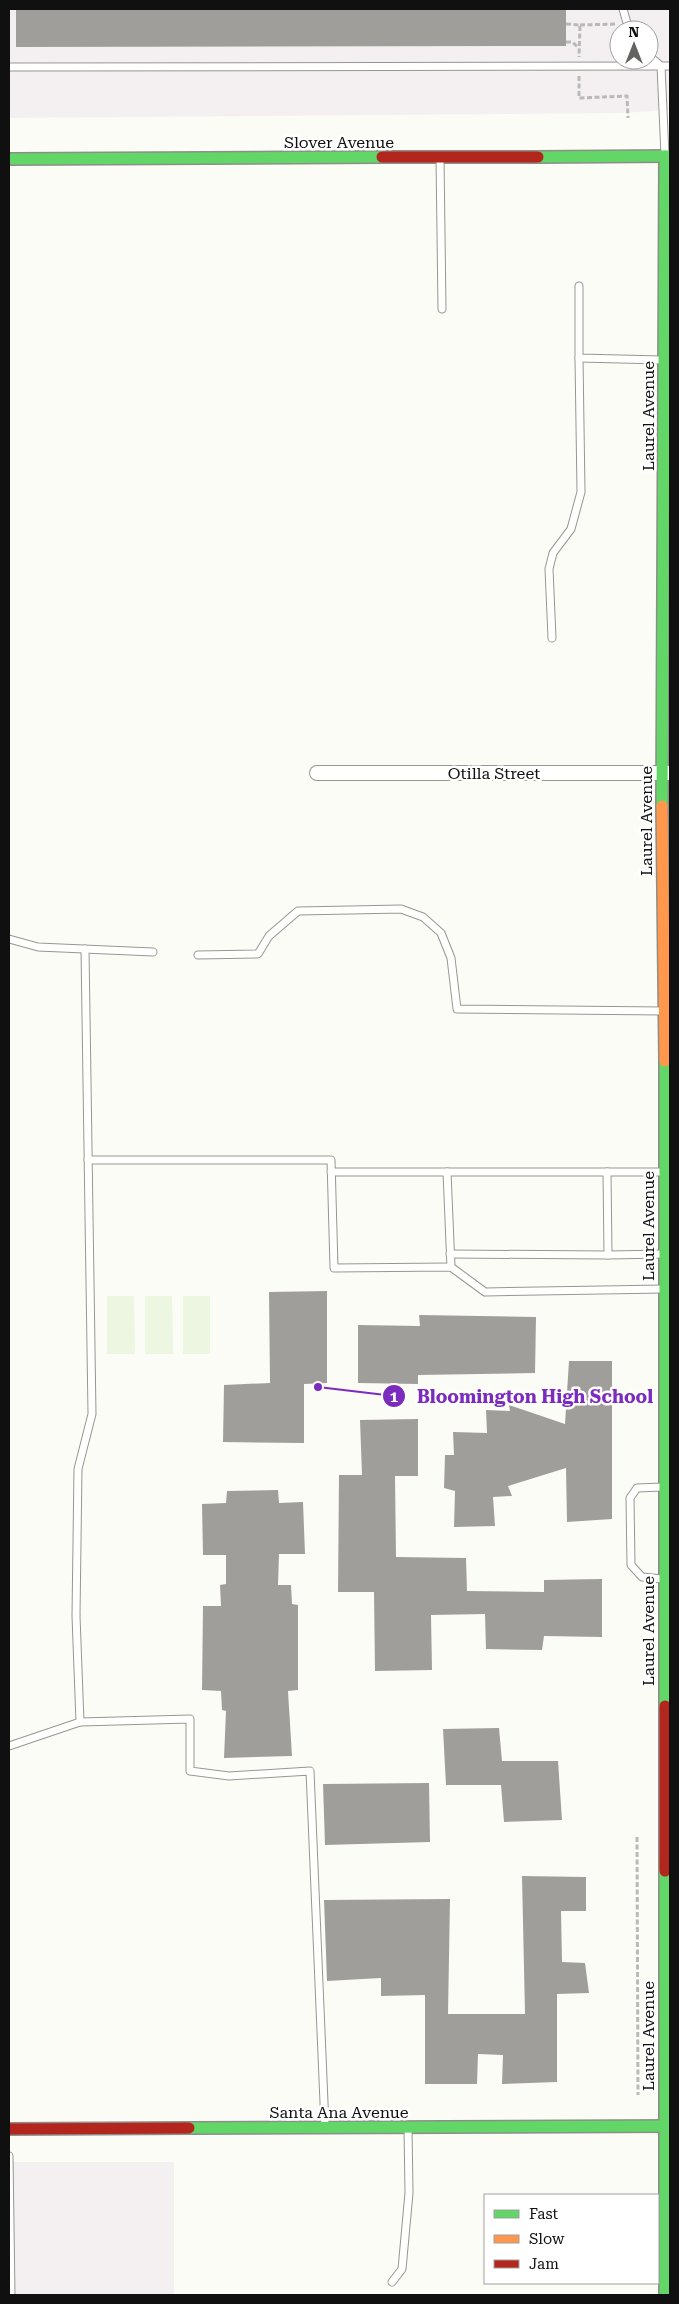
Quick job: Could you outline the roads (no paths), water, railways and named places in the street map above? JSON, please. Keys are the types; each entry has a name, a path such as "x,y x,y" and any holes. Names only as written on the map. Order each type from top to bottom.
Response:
{"street":[{"name":"Slover Avenue","path":"9,160 668,156"},
{"name":"Laurel Avenue","path":"665,2295 667,1713 664,1579 667,1486 664,1172 667,1155 668,156"},
{"name":"Otilla Street","path":"317,773 666,773"},
{"name":"Santa Ana Avenue","path":"9,2129 667,2126"}],"lane":[{"path":"661,66 670,59"},
{"path":"661,66 668,156"},
{"path":"9,68 670,66"},
{"path":"440,157 442,309"},
{"path":"552,638 549,569 554,553 571,529 581,492 580,286"},
{"path":"579,358 667,353"},
{"path":"198,955 258,954 269,936 298,912 401,909 423,917 440,933 451,958 457,1009 666,1017"},
{"path":"9,938 38,947 153,952"},
{"path":"80,1722 76,1616 78,1469 92,1414 85,949"},
{"path":"88,1160 331,1160 334,1268 451,1267 485,1292 664,1288"},
{"path":"331,1172 664,1172"},
{"path":"447,1172 451,1267"},
{"path":"607,1172 608,1254"},
{"path":"450,1254 664,1254"},
{"path":"664,1579 642,1577 631,1565 630,1498 637,1488 667,1486"},
{"path":"9,1746 80,1722 190,1719 190,1771 229,1776 310,1771 325,2129"},
{"path":"392,2282 402,2269 409,2193 408,2128"},
{"path":"9,2156 11,2295"}],"place":[{"name":"Bloomington High School","path":"318,1387"}]}
